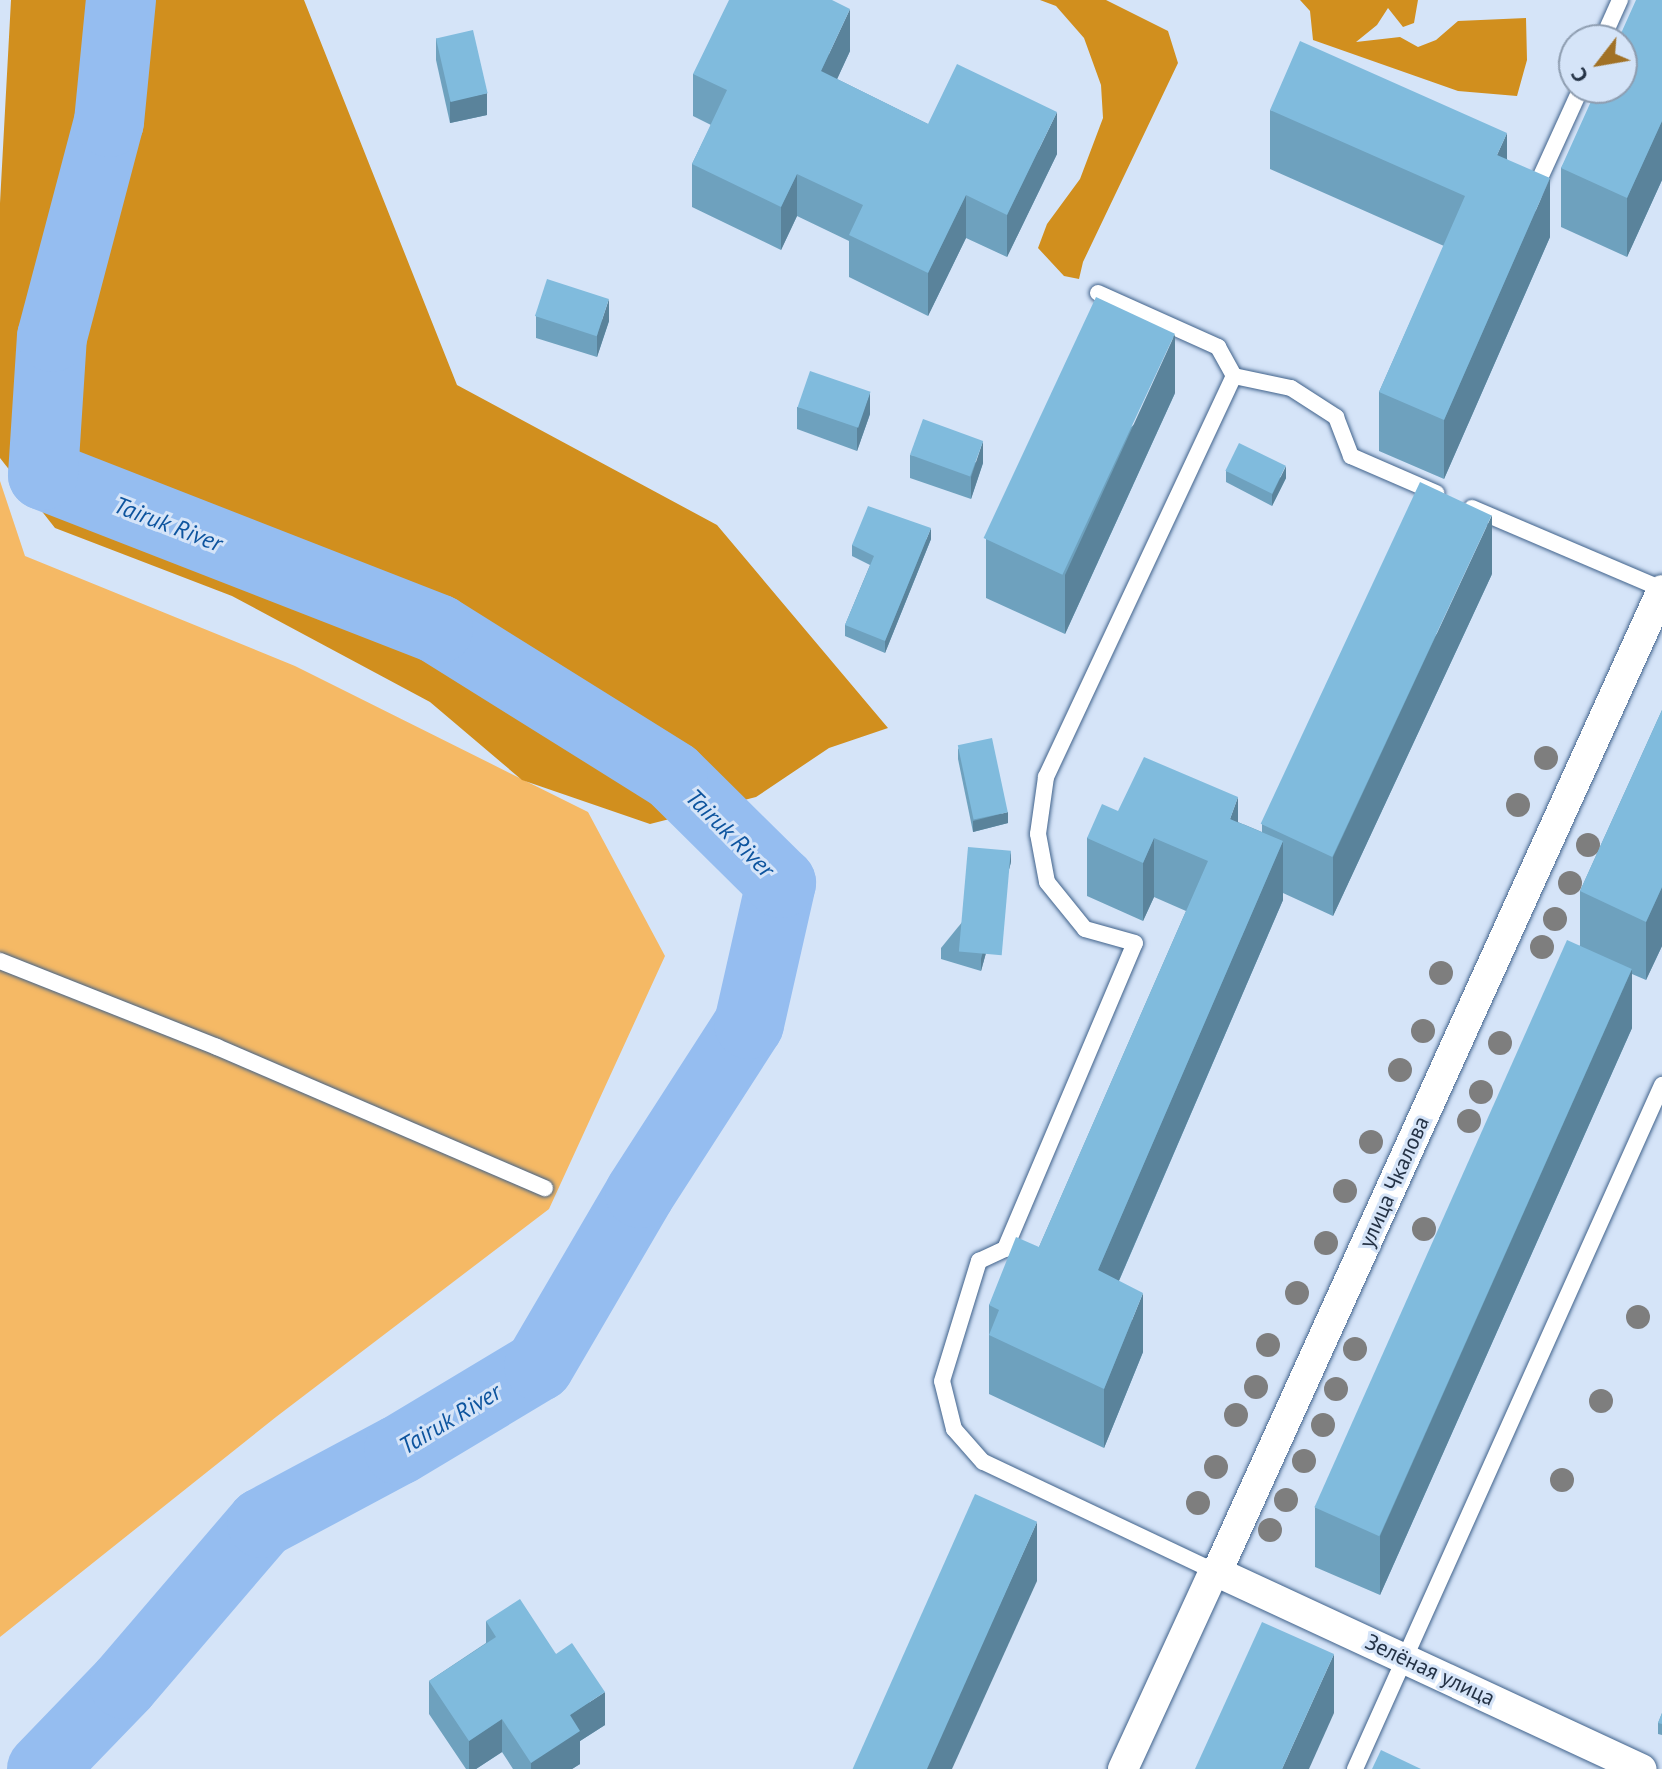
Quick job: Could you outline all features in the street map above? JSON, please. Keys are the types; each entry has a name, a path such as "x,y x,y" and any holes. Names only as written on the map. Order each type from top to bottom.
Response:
{"street":[{"name":"улица Чкалова","path":"1123,1769 1216,1572 1662,590"},
{"name":"Зелёная улица","path":"1216,1572 1642,1769"}],"lane":[{"path":"1609,24 1620,0"},
{"path":"1535,189 1574,104"},
{"path":"1098,293 1218,347 1234,376 1291,388 1336,417 1351,456 1662,590"},
{"path":"1216,1572 983,1462 954,1429 942,1381 979,1261 1005,1249 1135,943 1085,929 1047,882 1038,834 1046,777 1234,376"},
{"path":"0,961 217,1047 545,1188"},
{"path":"1355,1769 1662,1085"}],"shaded area":[{"path":"11,0 304,0 457,385 717,525 888,728 829,748 756,797 650,824 522,780 430,702 232,596 55,528 0,458 0,203"},
{"path":"1040,0 1106,0 1168,31 1178,63 1083,262 1079,279 1064,276 1038,248 1047,224 1080,179 1103,118 1101,85 1084,38 1056,6"},
{"path":"1300,0 1418,0 1414,23 1403,27 1388,8 1377,25 1356,42 1400,37 1418,47 1436,40 1458,21 1526,18 1527,60 1517,96 1458,91 1313,40 1310,11"},
{"path":"0,481 25,556 295,666 588,812 665,956 549,1209 276,1417 0,1637"}],"building":[{"path":"729,0 832,0 850,9 821,71 928,124 957,64 1057,112 1007,215 966,195 928,273 849,235 863,205 797,174 781,207 692,164 727,90 693,74"},
{"path":"1636,0 1662,0 1662,121 1627,198 1561,168 1590,104 1638,104 1638,24 1625,24"},
{"path":"473,30 488,93 451,102 436,39"},
{"path":"1300,41 1507,133 1497,155 1550,178 1444,420 1379,392 1465,196 1270,110"},
{"path":"547,279 609,299 597,336 535,316"},
{"path":"1096,297 1175,334 1062,575 984,538"},
{"path":"810,371 871,392 858,428 798,407"},
{"path":"923,419 983,441 970,477 910,455"},
{"path":"1239,443 1286,466 1272,494 1225,471"},
{"path":"1420,482 1492,515 1332,857 1261,824"},
{"path":"868,506 931,528 885,641 845,625 874,556 852,545"},
{"path":"1662,710 1662,887 1646,922 1580,891"},
{"path":"992,738 1008,812 974,820 958,745"},
{"path":"1144,757 1238,797 1230,819 1283,841 1098,1270 1143,1293 1104,1389 989,1335 999,1310 989,1305 1016,1237 1039,1247 1208,861 1154,838 1143,863 1087,838 1102,804 1118,811"},
{"path":"968,847 1011,851 1002,955 959,952"},
{"path":"1567,940 1632,969 1379,1536 1314,1507"},
{"path":"975,1494 1037,1522 927,1769 853,1769"},
{"path":"520,1599 556,1654 572,1643 605,1692 570,1715 580,1731 531,1763 502,1719 469,1741 429,1681 496,1637 486,1621"},
{"path":"1262,1622 1334,1654 1282,1769 1195,1769"},
{"path":"1381,1750 1421,1769 1372,1769"}],"waterway":[{"name":"Tairuk River","path":"42,1769 124,1684 262,1523 399,1450 539,1366 640,1193 749,1024 781,883 673,776 438,629 43,475 52,337 109,122 121,0"}]}
